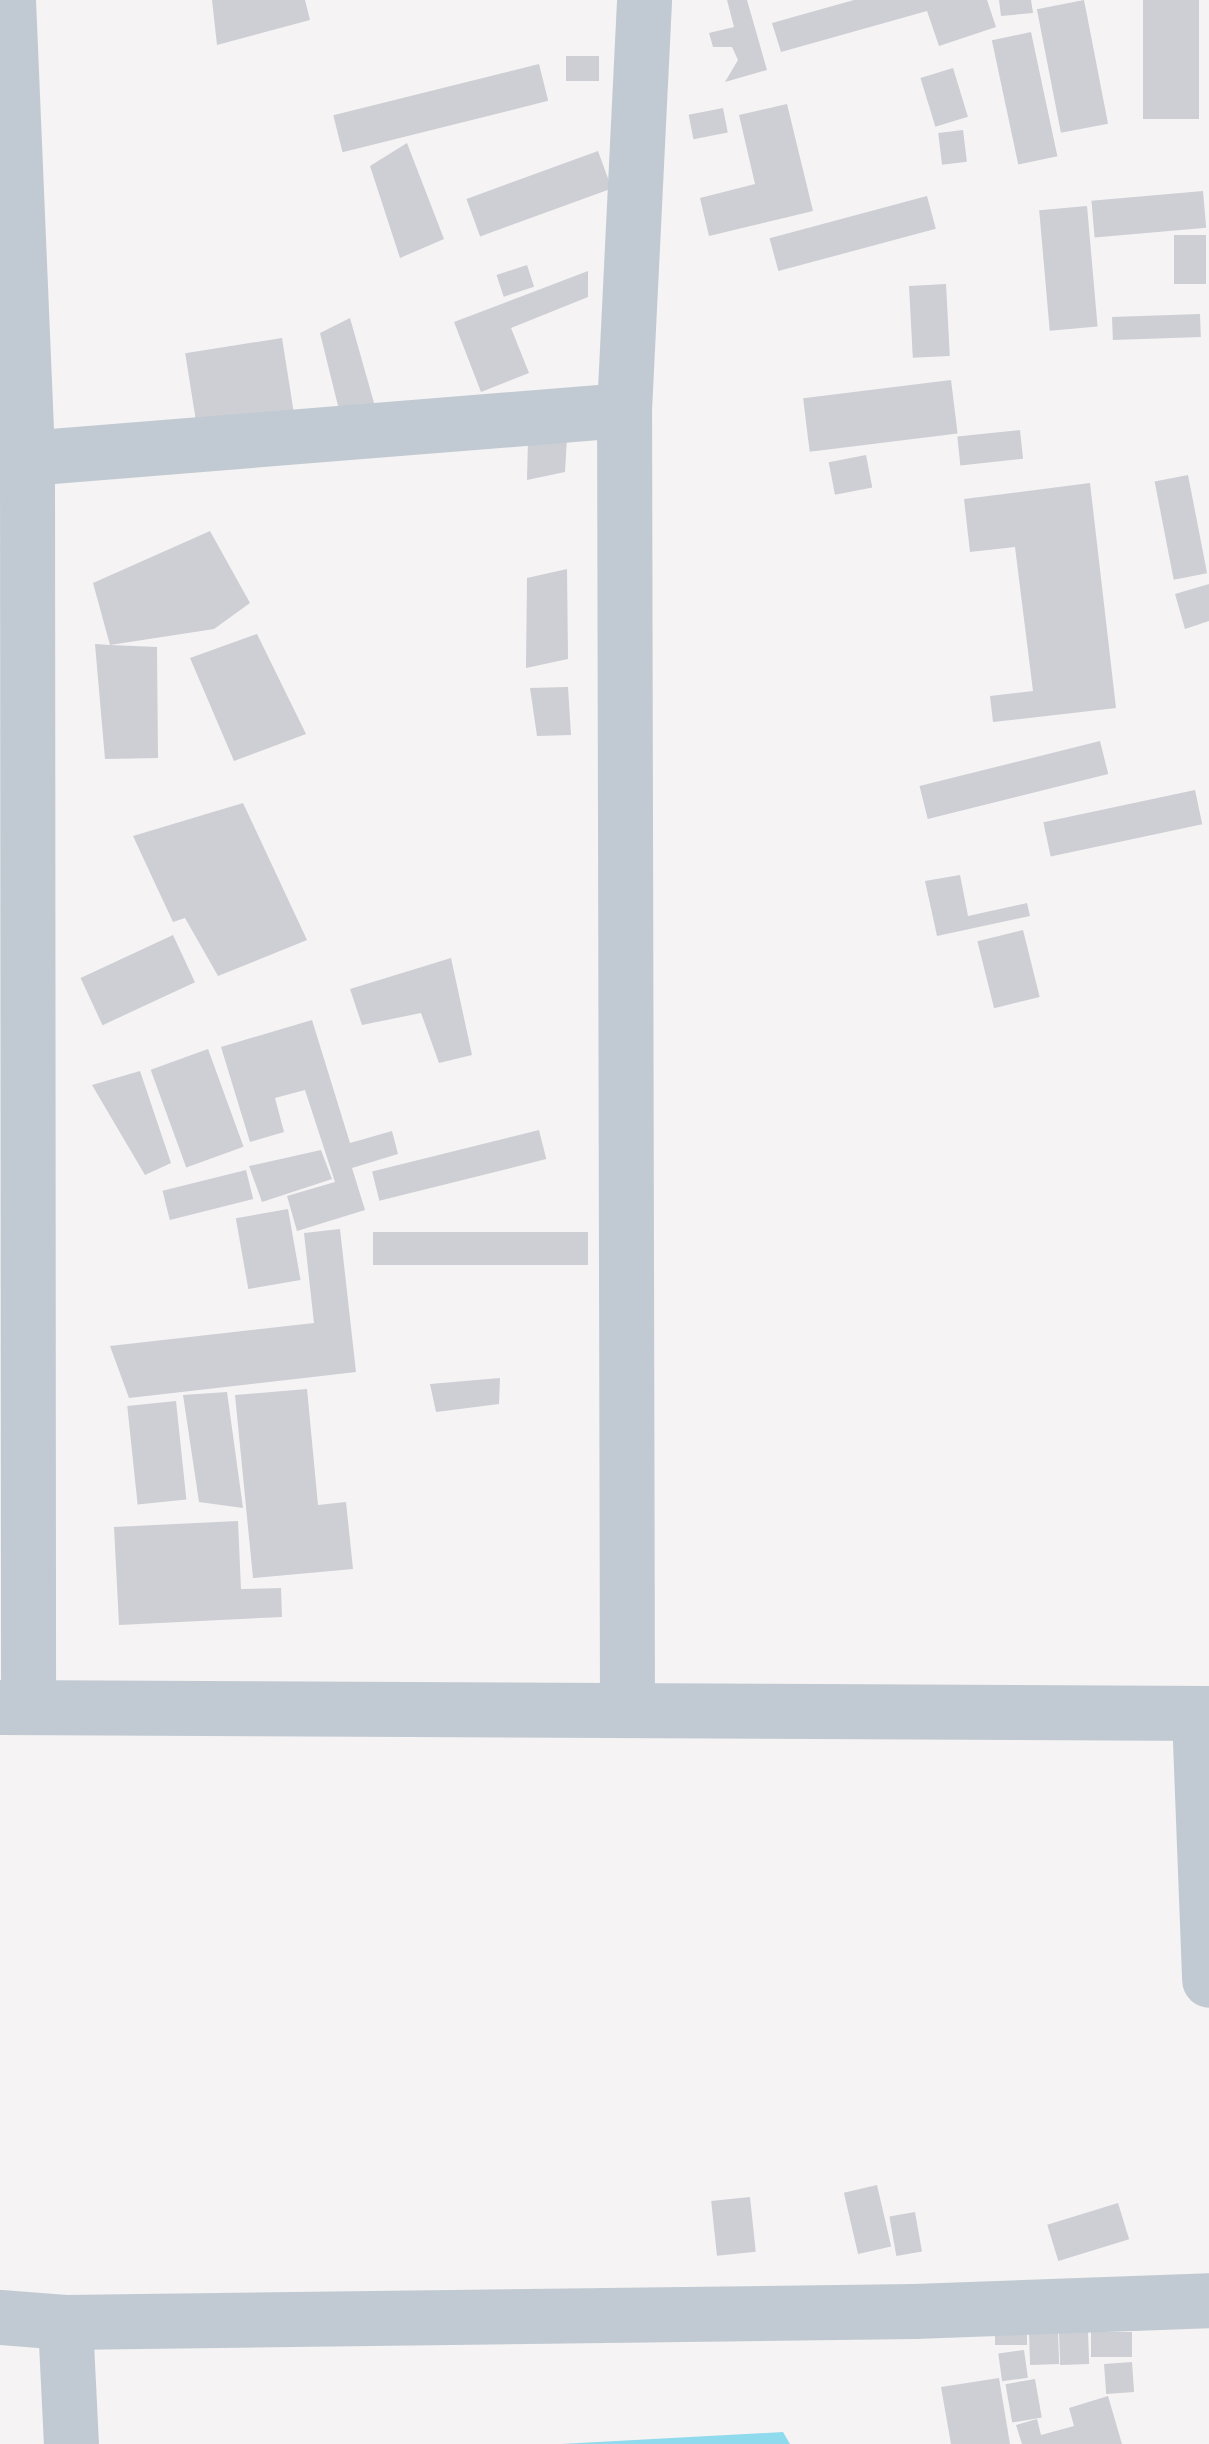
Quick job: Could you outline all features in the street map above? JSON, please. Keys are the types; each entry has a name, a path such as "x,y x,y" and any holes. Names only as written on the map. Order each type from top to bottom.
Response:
{"street":[{"path":"8,0 27,458 14,1707 1204,1714 1209,1980"},
{"path":"627,1708 624,410 644,0"},
{"path":"27,458 624,410"},
{"path":"0,2317 65,2322 914,2312 1209,2300"},
{"path":"65,2322 71,2444"}],"water":[{"path":"783,2432 790,2444 561,2444"}],"building":[{"path":"212,0 305,0 310,20 217,45"},
{"path":"727,0 747,0 767,70 725,82 738,60 732,47 713,47 709,33 734,27"},
{"path":"854,0 987,0 996,27 939,46 927,11 781,52 772,23"},
{"path":"999,0 1031,0 1033,13 1001,16"},
{"path":"1084,0 1108,124 1061,133 1037,9"},
{"path":"1143,0 1199,0 1199,119 1143,119"},
{"path":"1031,32 1057,156 1018,165 992,40"},
{"path":"566,56 599,56 599,81 566,81"},
{"path":"539,64 548,101 342,152 333,115"},
{"path":"953,68 968,117 935,127 920,78"},
{"path":"787,104 813,211 709,236 700,198 755,184 739,115"},
{"path":"723,108 728,133 693,139 689,115"},
{"path":"963,130 967,162 942,165 938,133"},
{"path":"407,143 444,239 400,258 370,166"},
{"path":"598,151 612,189 480,236 466,199"},
{"path":"1203,191 1206,228 1095,238 1091,201"},
{"path":"927,196 936,229 778,271 770,238"},
{"path":"1087,206 1098,327 1050,331 1039,210"},
{"path":"1174,235 1206,235 1206,284 1174,284"},
{"path":"527,265 534,287 504,297 497,275"},
{"path":"588,271 588,297 511,328 529,373 481,392 454,322"},
{"path":"946,284 950,356 913,358 909,286"},
{"path":"1200,314 1201,337 1113,340 1112,317"},
{"path":"350,318 374,403 341,418 320,333"},
{"path":"282,338 295,418 198,433 185,353"},
{"path":"951,380 958,434 810,452 803,398"},
{"path":"1020,430 1023,459 960,465 957,437"},
{"path":"567,437 565,472 527,480 528,440"},
{"path":"866,455 872,487 835,495 829,462"},
{"path":"1188,475 1207,573 1174,580 1155,481"},
{"path":"1090,483 1116,708 993,722 990,696 1033,691 1015,547 970,552 964,499"},
{"path":"210,531 250,603 214,629 110,645 93,583"},
{"path":"567,569 568,659 526,668 527,578"},
{"path":"1209,584 1209,621 1185,629 1175,594"},
{"path":"257,634 306,734 234,761 190,658"},
{"path":"95,644 157,647 158,758 105,759"},
{"path":"568,687 571,735 537,736 530,688"},
{"path":"1100,741 1108,774 928,819 920,786"},
{"path":"1195,790 1202,824 1051,856 1043,822"},
{"path":"243,803 307,940 218,976 185,918 173,922 133,836"},
{"path":"960,875 968,916 1027,903 1030,916 937,936 925,881"},
{"path":"1023,930 1040,997 994,1008 977,941"},
{"path":"173,935 195,982 103,1025 81,978"},
{"path":"451,958 472,1055 439,1063 421,1013 362,1025 350,989"},
{"path":"312,1020 350,1143 392,1131 398,1154 352,1168 365,1210 297,1231 287,1196 335,1182 305,1090 275,1098 284,1132 250,1142 221,1047"},
{"path":"208,1049 244,1147 186,1168 151,1070"},
{"path":"140,1071 171,1163 145,1175 92,1085"},
{"path":"539,1130 546,1159 379,1201 372,1172"},
{"path":"321,1150 332,1179 262,1202 249,1166"},
{"path":"246,1170 253,1199 170,1220 163,1191"},
{"path":"288,1209 301,1280 248,1289 236,1218"},
{"path":"340,1229 356,1372 129,1398 110,1346 314,1323 304,1233"},
{"path":"373,1232 588,1232 588,1265 373,1265"},
{"path":"500,1378 499,1404 436,1412 430,1384"},
{"path":"307,1389 318,1505 346,1502 353,1569 253,1578 235,1395"},
{"path":"227,1392 243,1508 199,1502 183,1395"},
{"path":"176,1401 186,1499 138,1505 127,1406"},
{"path":"238,1521 241,1589 281,1588 282,1617 119,1625 114,1527"},
{"path":"877,2185 891,2246 858,2254 844,2193"},
{"path":"750,2197 756,2252 717,2256 711,2201"},
{"path":"1118,2203 1129,2239 1058,2261 1047,2225"},
{"path":"915,2212 922,2251 896,2256 889,2217"},
{"path":"1088,2331 1089,2364 1060,2365 1059,2332"},
{"path":"995,2332 1027,2332 1027,2345 995,2345"},
{"path":"1058,2332 1059,2364 1030,2365 1029,2333"},
{"path":"1091,2332 1132,2332 1132,2357 1091,2357"},
{"path":"1024,2350 1028,2378 1002,2381 998,2354"},
{"path":"1132,2362 1134,2392 1106,2394 1104,2364"},
{"path":"999,2378 1010,2444 951,2444 941,2387"},
{"path":"1035,2379 1042,2417 1012,2423 1005,2384"},
{"path":"1108,2396 1122,2444 1022,2444 1016,2425 1037,2419 1041,2435 1074,2426 1069,2408"}]}
